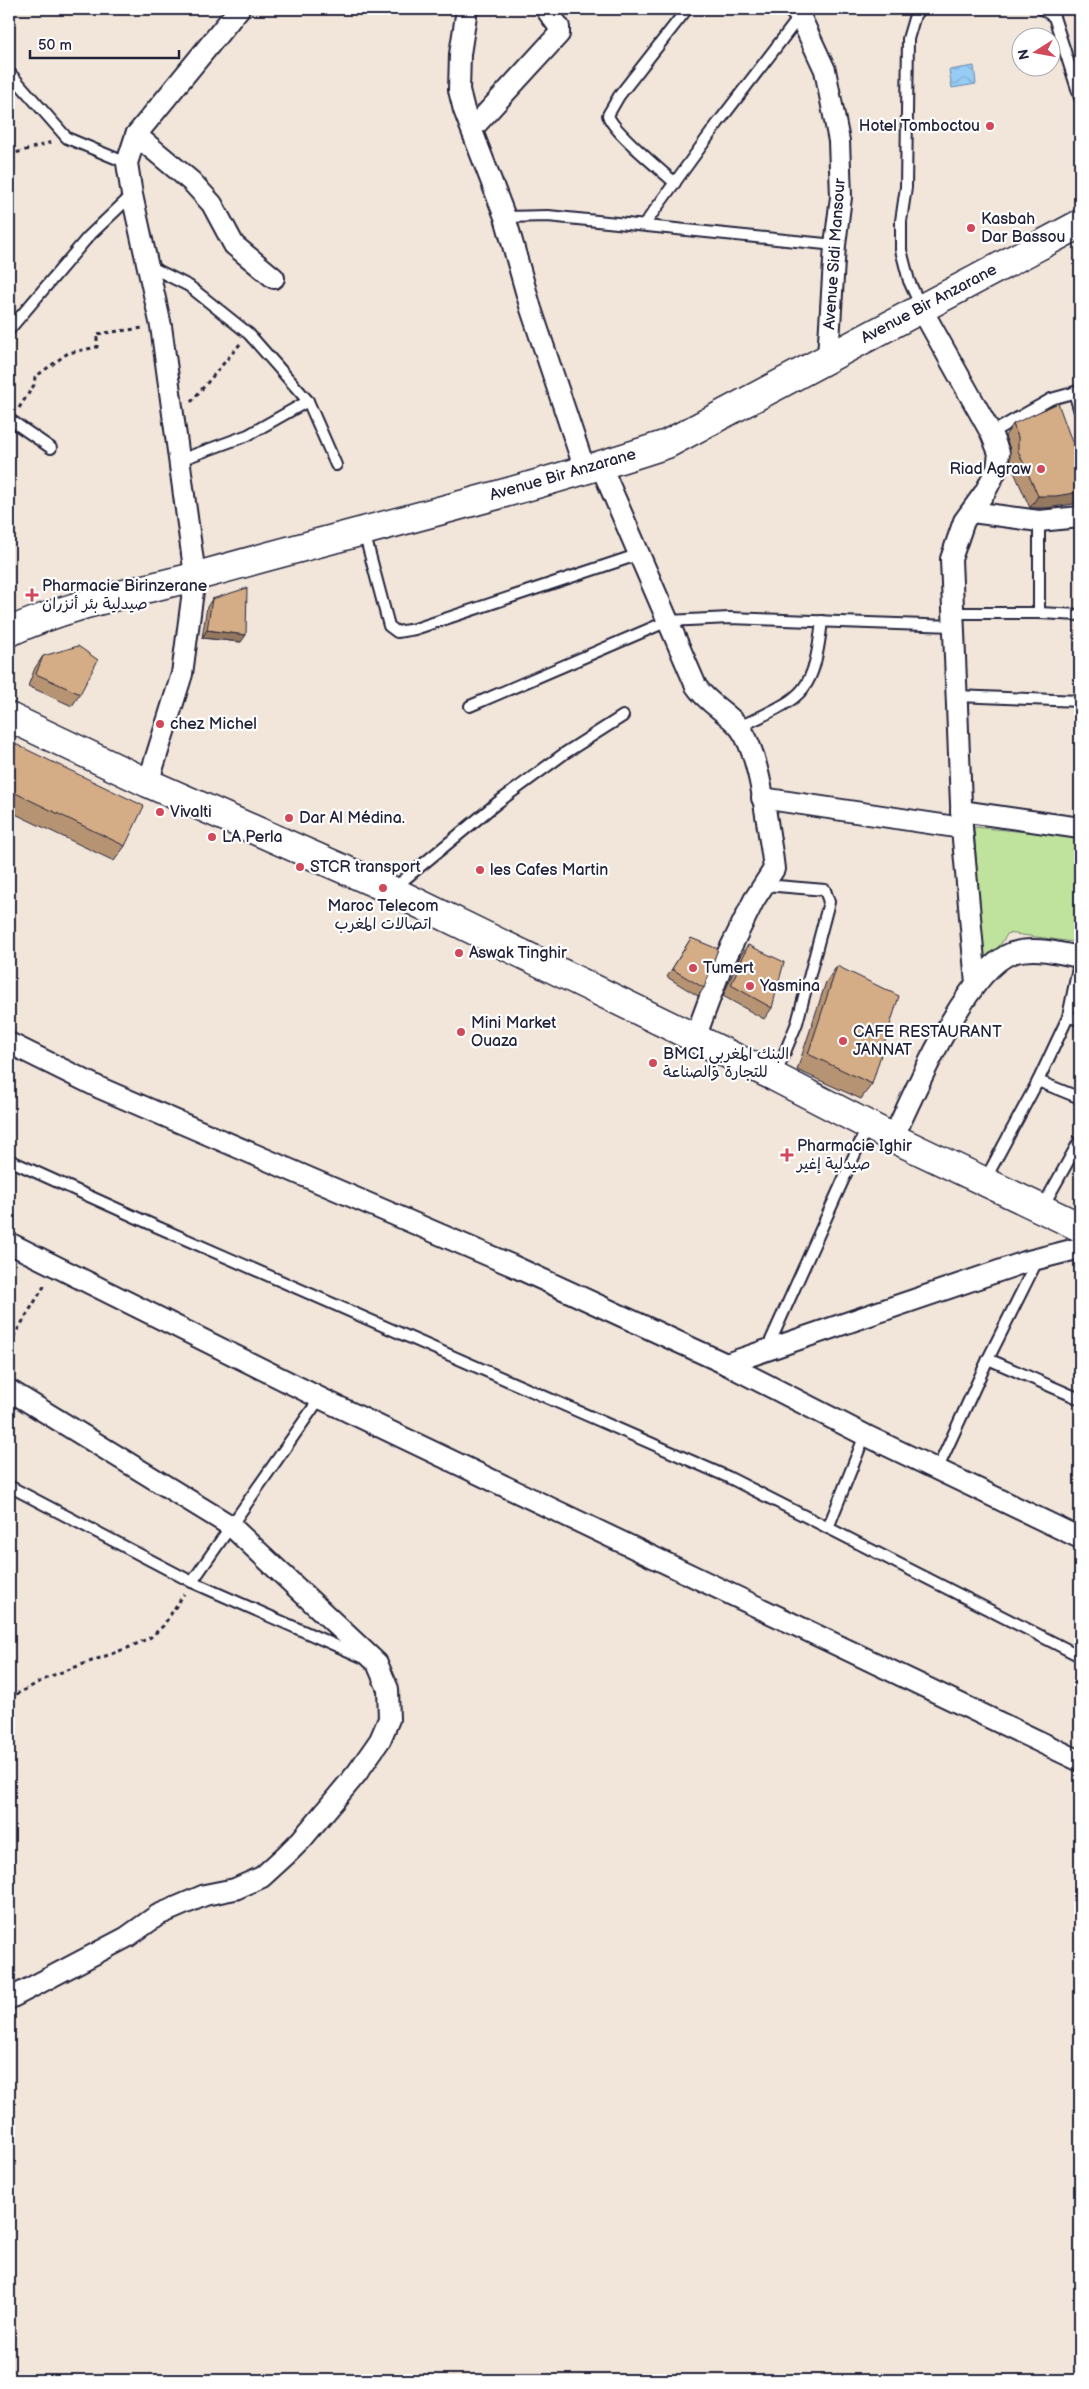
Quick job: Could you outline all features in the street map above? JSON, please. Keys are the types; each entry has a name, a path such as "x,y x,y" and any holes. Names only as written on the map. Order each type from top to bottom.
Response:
{"main road":[{"name":"Avenue Bir Anzarane","path":"9,632 65,612 364,532 593,468 667,444 708,424 754,396 1080,224"},
{"path":"9,717 148,783 391,890 775,1077 893,1138 1080,1226"}],"street":[{"path":"148,783 182,674 195,576 161,326 132,195 127,163 136,135 239,9"},
{"path":"467,9 460,54 459,90 505,217 531,309 593,468 640,554 702,695 739,727 749,742 762,798 774,869 754,900 722,965 695,1038"},
{"path":"472,129 559,34 560,27 546,9"},
{"name":"Avenue Sidi Mansour","path":"797,12 825,70 839,141 842,197 835,245 828,358"},
{"path":"136,135 192,182 212,204 234,245 274,278"},
{"path":"921,308 991,433 998,454 998,469 972,512 964,520 951,559 961,819 976,983"},
{"path":"972,512 1039,521 1080,516"},
{"path":"762,798 961,819 1080,828"},
{"path":"893,1138 936,1049 976,983 999,962 1012,954 1040,950 1080,958"},
{"path":"9,1043 100,1088 512,1265 726,1364 865,1435 1080,1538"},
{"path":"9,1243 320,1398 1080,1761"},
{"path":"726,1364 1039,1258 1080,1248"},
{"path":"9,1390 231,1526 377,1663 388,1689 389,1719 380,1740 357,1773 302,1839 262,1877 235,1889 205,1895 158,1915 127,1937 9,1999"}],"lane":[{"path":"675,182 621,133 611,123 608,115 619,96 687,9"},
{"path":"920,9 915,15 908,39 906,187 901,221 901,250 909,282 921,308"},
{"path":"1042,9 1054,17 1080,98"},
{"path":"644,225 797,12"},
{"path":"9,72 67,138 127,163"},
{"path":"9,330 88,237 132,195"},
{"path":"505,217 548,216 835,245"},
{"path":"149,266 189,286 249,334 308,402 336,466"},
{"path":"991,433 1051,399 1077,392 1080,412"},
{"path":"180,460 248,435 308,402"},
{"path":"10,419 51,448"},
{"path":"1039,521 1039,613"},
{"path":"364,532 389,626 397,632 415,629 640,554"},
{"path":"470,706 668,621 730,618 822,621 954,619 1039,613 1080,615"},
{"path":"739,727 788,704 805,688 817,661 822,621"},
{"path":"957,696 1080,701"},
{"path":"391,890 497,803 564,753 623,716"},
{"path":"765,885 825,890 829,902 797,1023 775,1077"},
{"path":"984,1181 1038,1081 1068,1017 1080,958"},
{"path":"1068,1017 1080,1020"},
{"path":"1038,1081 1080,1098"},
{"path":"766,1350 868,1124"},
{"path":"1041,1208 1080,1140"},
{"path":"9,1160 728,1477 1080,1656"},
{"path":"937,1470 988,1359 1039,1258"},
{"path":"988,1359 1080,1399"},
{"path":"192,1582 320,1398"},
{"path":"828,1528 865,1435"},
{"path":"9,1486 192,1582 377,1663"}],"path":[{"path":"9,155 67,138"},
{"path":"10,419 34,385 35,377 68,353 97,347 97,334 161,326"},
{"path":"175,420 249,334"},
{"path":"9,1344 56,1267"},
{"path":"9,1698 51,1676 130,1647 151,1637 163,1626 192,1582"}],"green space":[{"path":"974,827 1080,837 1080,943 1008,933 994,954 983,959"}],"water":[{"path":"974,66 976,84 952,88 949,70"}],"building":[{"name":"Riad Agraw","path":"1058,403 1080,464 1080,492 1056,496 1038,496 1018,451 1018,437 1013,424"},
{"path":"247,588 246,635 207,630 212,599"},
{"path":"78,646 98,660 80,694 36,674 43,656"},
{"path":"9,741 144,806 125,846 9,790"},
{"name":"Tumert","path":"691,938 718,949 704,988 672,969"},
{"name":"Yasmina","path":"748,945 784,962 772,1008 731,985"},
{"name":"CAFE RESTAURANT JANNAT","path":"837,966 899,996 872,1084 808,1054"}],"place":[{"name":"Hotel Tomboctou","path":"990,126"},
{"name":"Kasbah Dar Bassou","path":"971,228"},
{"name":"Riad Agraw","path":"1041,469"},
{"name":"Pharmacie Birinzerane صيدلية بئر أنزران","path":"32,595"},
{"name":"chez Michel","path":"160,724"},
{"name":"Vivalti","path":"160,812"},
{"name":"Dar Al Médina.","path":"289,818"},
{"name":"LA Perla","path":"212,837"},
{"name":"STCR transport","path":"300,867"},
{"name":"les Cafes Martin","path":"480,870"},
{"name":"Maroc Telecom اتصالات المغرب","path":"383,888"},
{"name":"Aswak Tinghir","path":"459,953"},
{"name":"Tumert","path":"693,968"},
{"name":"Yasmina","path":"750,986"},
{"name":"Mini Market Ouaza","path":"461,1032"},
{"name":"CAFE RESTAURANT JANNAT","path":"843,1041"},
{"name":"BMCI البنك المغربي للتجارة والصناعة","path":"653,1063"},
{"name":"Pharmacie Ighir صيدلية إغير","path":"787,1155"}]}
